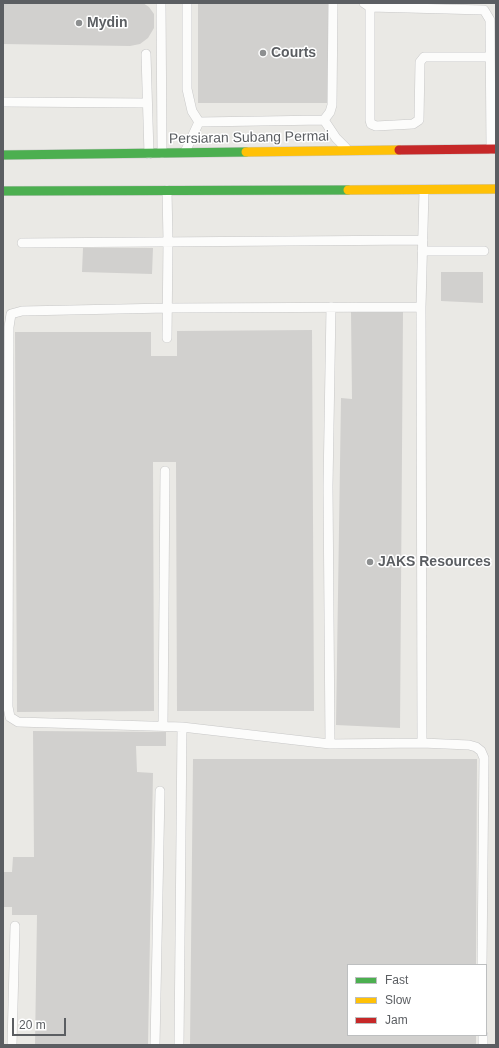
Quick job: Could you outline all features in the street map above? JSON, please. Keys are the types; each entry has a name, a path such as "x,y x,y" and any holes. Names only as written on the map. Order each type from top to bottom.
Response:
{"main road":[{"name":"Persiaran Subang Permai","path":"3,155 494,149"},
{"path":"3,190 496,188"}],"lane":[{"path":"161,3 162,153"},
{"path":"187,3 186,89 192,111 199,122"},
{"path":"324,120 330,112 332,105 333,3"},
{"path":"490,57 424,57 420,62 419,120 413,124 376,126 372,124 370,120 367,5 487,7 490,20 494,149"},
{"path":"146,54 149,154"},
{"path":"3,102 147,104"},
{"path":"199,122 324,120"},
{"path":"324,120 336,138 349,151"},
{"path":"185,152 199,122"},
{"path":"422,744 421,307 424,188"},
{"path":"167,189 167,338"},
{"path":"22,243 423,240"},
{"path":"422,251 484,251"},
{"path":"330,744 328,486 331,307"},
{"path":"421,307 168,308 22,311 11,314 9,327 8,707 10,717 18,722 182,727 330,744 422,744 469,745 476,747 481,751 484,758 482,964"},
{"path":"163,726 165,471"},
{"path":"179,1045 182,727"},
{"path":"155,1045 160,791"},
{"path":"12,1045 15,926"}],"building":[{"name":"Mydin","path":"3,3 143,3 149,7 154,14 154,28 148,38 140,44 130,46 3,44"},
{"name":"Courts","path":"198,3 328,3 328,103 198,103"},
{"path":"83,248 153,248 152,274 82,272"},
{"path":"441,272 483,272 483,303 441,301"},
{"name":"JAKS Resources","path":"351,312 403,312 400,728 336,725 341,398 352,399"},
{"path":"312,330 314,711 177,711 176,462 153,462 154,711 17,712 15,332 151,332 151,356 177,356 177,331"},
{"path":"33,731 166,732 166,746 136,746 137,772 153,773 148,1045 35,1045 37,915 12,915 12,907 3,907 3,872 12,872 13,857 34,857"},
{"path":"193,759 477,759 476,964 347,964 347,1036 476,1036 476,1045 190,1045"}],"traffic: fast":[{"path":"3,155 246,152"},
{"path":"3,191 348,190"}],"traffic: slow":[{"path":"246,152 399,150"},
{"path":"348,190 496,189"}],"traffic: jam":[{"path":"399,150 496,149"}],"place":[{"name":"Mydin","path":"79,23"},
{"name":"Courts","path":"263,53"},
{"name":"JAKS Resources","path":"370,562"}]}
